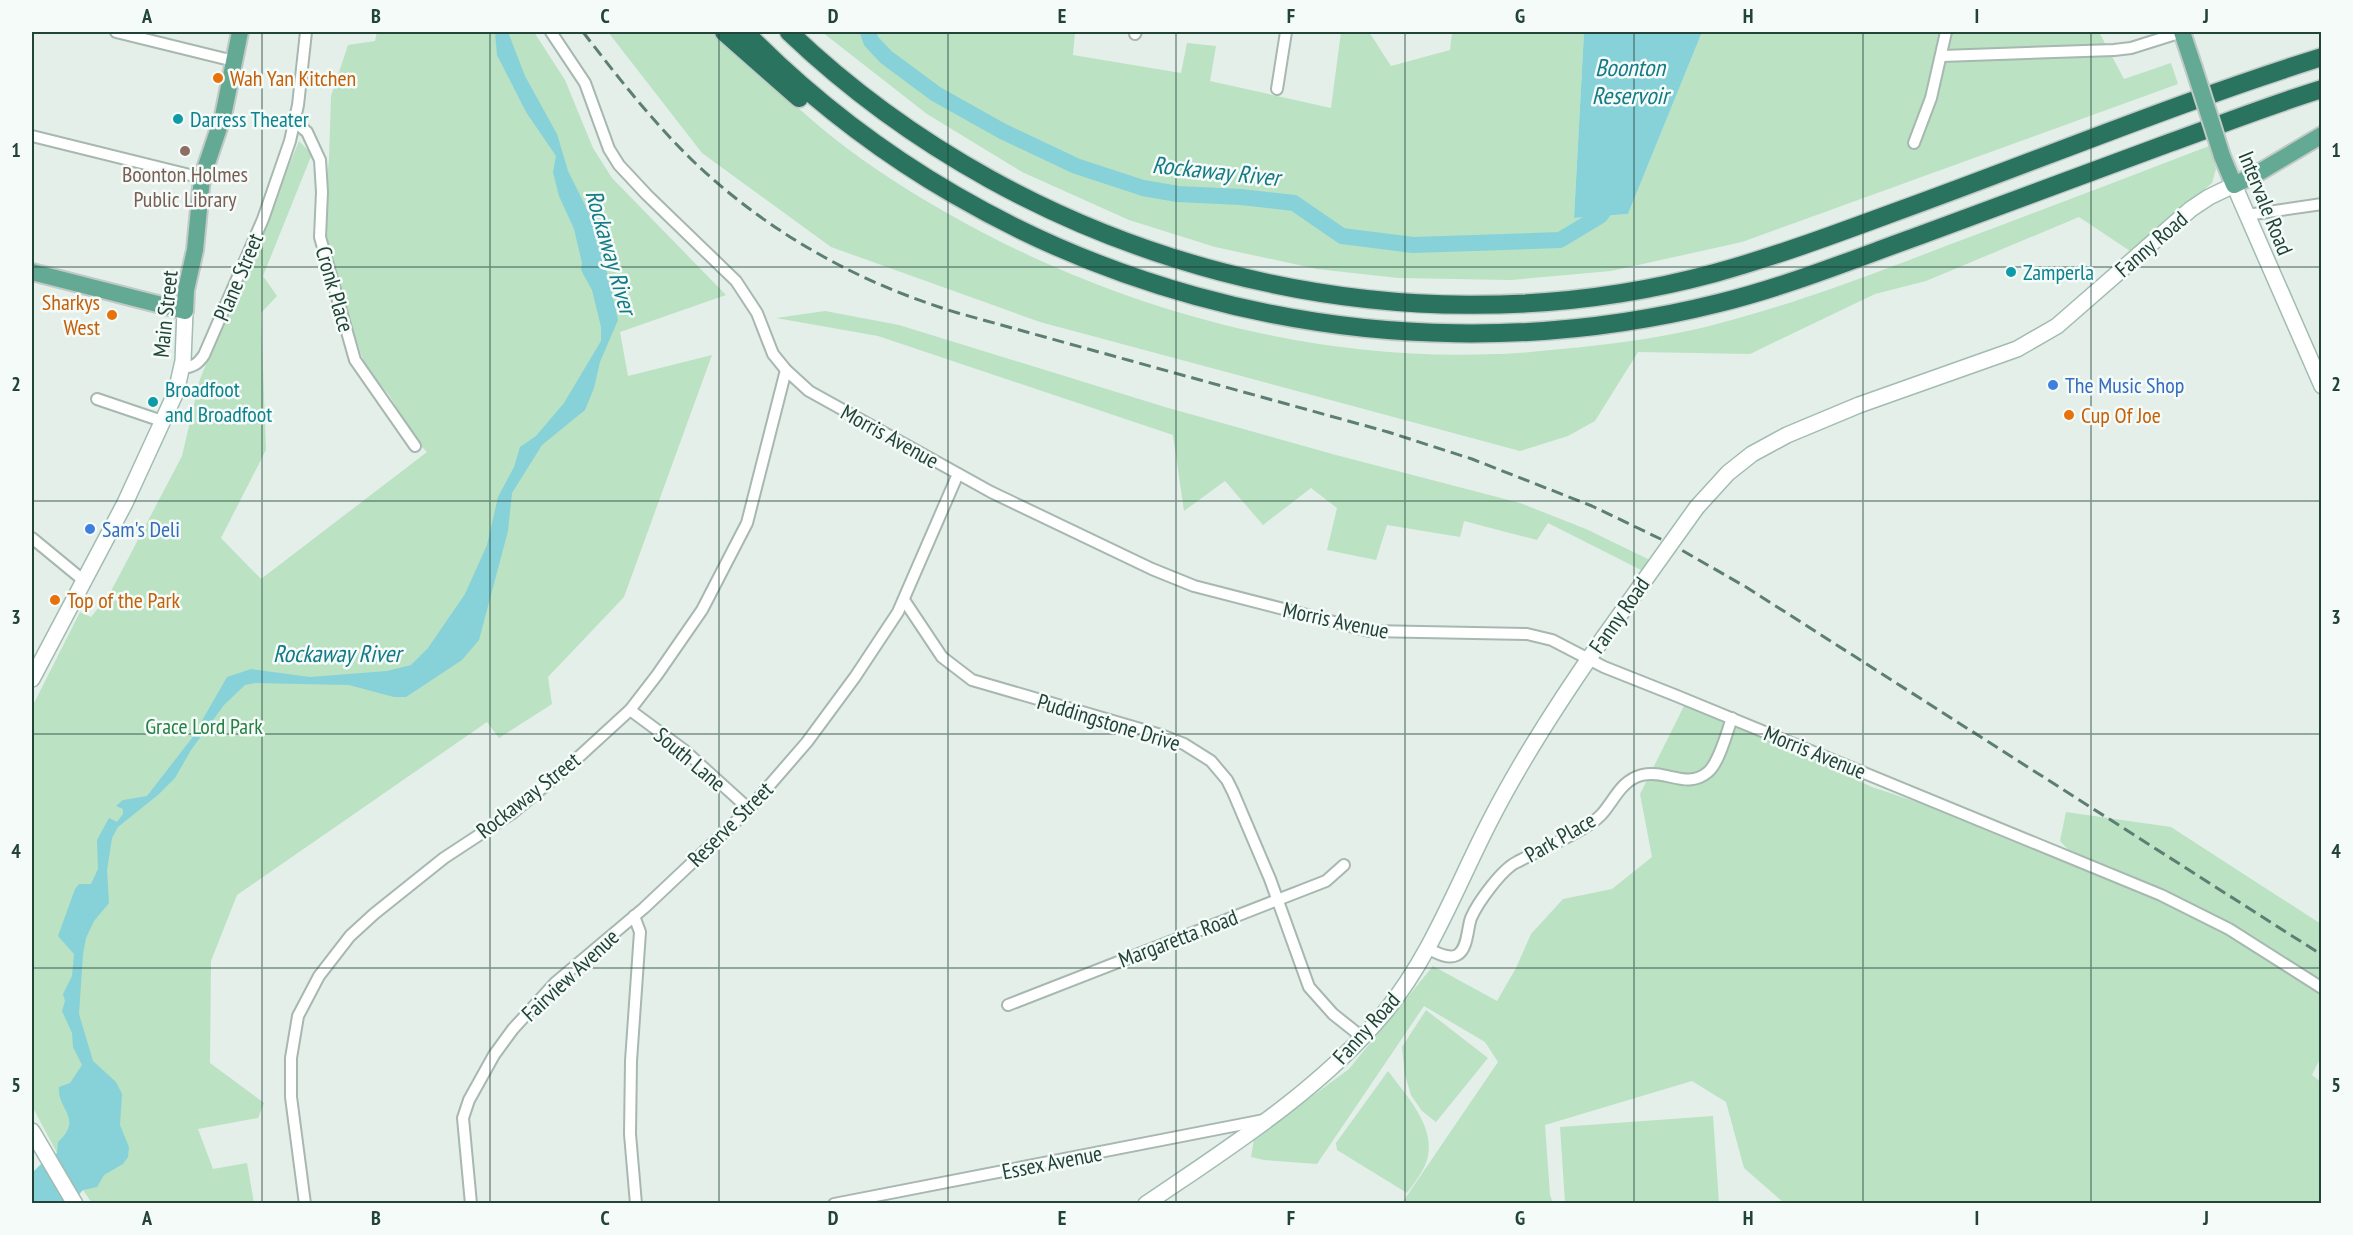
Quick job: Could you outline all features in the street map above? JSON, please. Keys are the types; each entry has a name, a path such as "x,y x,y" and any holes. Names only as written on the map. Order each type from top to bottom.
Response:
{"highway":[{"path":"724,32 822,116 909,178 986,219 1135,277 1202,298 1270,315 1339,326 1410,333 1549,332 1688,311 1789,282 2322,89"},
{"path":"746,32 829,108 907,165 1005,223 1070,253"},
{"path":"789,32 848,84 931,145 1019,196 1082,225 1177,259 1276,285 1354,297 1444,304 1512,303 1580,298 1647,288 1714,273 1812,243 2219,92 2322,57"}],"main road":[{"name":"Main Street","path":"33,674 125,503 176,392 182,368 186,290 195,250 202,178 223,117 240,32"},
{"name":"Intervale Road","path":"2182,32 2222,156 2322,386"},
{"path":"2234,184 2258,173 2322,135"},
{"name":"Fanny Road","path":"1146,1203 1294,1100 1362,1037 1405,985 1427,948 1493,816 1557,706 1697,507 1728,473 1752,454 1787,435 2015,349 2038,338 2057,326 2191,209 2209,196 2234,184"},
{"path":"32,272 185,311"},
{"path":"32,1131 44,1156 75,1203"}],"street":[{"path":"116,32 234,61"},
{"name":"Plane Street","path":"182,368 191,368 200,362 266,210 295,122 306,32"},
{"name":"Morris Avenue","path":"551,32 585,83 609,149 619,165 736,281 757,313 773,354 786,370 809,391 958,474 1152,569 1194,586 1369,631 1534,635 1552,640 1588,659 2161,895 2229,929 2322,988"},
{"path":"1277,89 1286,32"},
{"path":"1914,143 1931,98 1946,32"},
{"path":"1942,57 2114,50 2131,48 2182,32"},
{"name":"Cronk Place","path":"295,122 307,132 320,160 322,192 320,237 355,360 415,446"},
{"path":"32,136 202,178"},
{"path":"2247,216 2322,204"},
{"name":"Rockaway Street","path":"305,1203 291,1097 291,1058 298,1016 319,976 350,936 374,914 444,858 511,814 570,765 630,710 702,610 747,523 786,370"},
{"path":"97,399 162,421"},
{"name":"Reserve Street","path":"634,916 749,809 807,742 861,668 898,612 958,474"},
{"path":"32,538 83,580"},
{"name":"Puddingstone Drive","path":"904,600 942,657 972,680 1161,735 1195,750 1220,770 1233,792 1277,899 1309,987 1333,1014 1362,1037"},
{"name":"South Lane","path":"630,710 684,750 749,809"},
{"name":"Park Place","path":"1427,948 1444,956 1453,957 1459,954 1465,944 1474,913 1506,868 1595,820 1627,783 1643,775 1687,781 1696,780 1708,773 1715,763 1732,718"},
{"name":"Margaretta Road","path":"1008,1005 1326,881 1344,865"},
{"path":"634,916 640,932 631,1061 630,1134 636,1203"},
{"name":"Fairview Avenue","path":"471,1203 463,1118 481,1077 513,1029 533,1005 556,982 634,916"},
{"name":"Essex Avenue","path":"837,1203 1269,1119"}],"green space":[{"name":"Grace Lord Park","path":"377,32 534,32 565,80 593,148 612,178 726,295 620,332 628,376 712,355 624,597 548,677 552,704 499,738 487,722 237,895 211,961 210,1063 264,1103 258,1118 198,1129 213,1169 247,1163 254,1203 92,1203 57,1153 32,1106 32,707 80,612 91,617 110,593 182,456 200,379 299,141 312,154 263,276 277,296 261,313 266,450 221,538 261,579 427,452 418,443 389,395 366,368 330,264 324,207 329,159 331,96 348,45 375,41"},
{"path":"608,32 717,32 813,121 876,169 945,212 1018,250 1094,283 1172,310 1252,331 1333,346 1414,354 1529,352 1595,346 1697,329 1794,301 1857,279 2209,146 2216,169 2212,183 2130,251 2079,217 1926,281 1875,294 1750,354 1638,352 1595,421 1568,436 1520,451 1040,322 831,247 702,153"},
{"path":"822,32 1075,32 1073,55 1181,73 1187,43 1216,46 1210,81 1331,108 1341,32 1369,32 1391,66 1450,50 1452,32 1584,32 1574,218 1628,214 1702,32 2099,32 2124,79 2171,63 2178,84 1742,242 1611,271 1511,280 1398,278 1317,269 1215,247 1129,220 1022,172 927,114"},
{"path":"825,311 899,325 1165,407 1520,503 1586,529 1652,561 1645,572 1548,523 1537,540 1464,521 1460,537 1387,525 1376,560 1327,550 1337,508 1311,488 1263,525 1225,481 1184,511 1173,435 878,336 776,318"},
{"path":"1687,700 1872,787 1920,803 1929,792 2084,866 2060,841 2066,812 2171,827 2321,924 2321,1057 2312,1075 2321,1082 2321,1203 1784,1203 1744,1168 1726,1102 1692,1081 1545,1125 1550,1195 1553,1203 1402,1203 1498,1062 1485,1042 1424,1006 1317,1164 1251,1157 1254,1139 1349,1069 1433,966 1497,1001 1516,968 1531,934 1563,899 1612,889 1652,857 1640,794"},
{"path":"1426,1010 1488,1058 1436,1122 1422,1111 1411,1095 1405,1075 1402,1047"},
{"path":"1388,1071 1418,1112 1428,1136 1427,1160 1407,1193 1337,1150 1336,1143"},
{"path":"1713,1116 1719,1203 1565,1203 1560,1127"}],"water":[{"path":"495,32 508,32 525,76 557,134 568,171 591,217 609,279 618,320 600,362 594,388 585,410 542,445 512,493 508,531 479,640 462,660 406,697 394,697 349,685 255,683 245,685 224,705 191,750 175,778 118,827 112,838 107,870 109,903 94,921 86,938 79,1014 93,1061 116,1082 122,1094 120,1125 129,1147 128,1157 123,1164 104,1175 97,1187 83,1190 71,1203 32,1204 32,1173 47,1158 57,1153 58,1142 69,1127 69,1120 59,1095 59,1087 70,1083 82,1065 73,1047 72,1033 62,1011 65,1001 63,994 72,976 74,954 58,936 75,889 79,884 91,884 98,869 97,840 109,818 117,822 123,814 123,809 116,806 123,800 147,796 192,738 227,677 251,669 310,677 387,671 411,665 428,648 465,594 487,545 498,497 514,467 520,447 536,436 564,403 601,341 601,327 592,290 581,270 582,263 574,229 559,196 553,172 556,156 526,112 497,55"},
{"name":"Boonton Reservoir","path":"1584,32 1702,32 1628,214 1574,218"}],"waterway":[{"name":"Rockaway River","path":"868,32 871,41 886,57 936,94 1002,131 1076,166 1143,188 1178,194 1241,197 1294,203 1342,236 1413,245 1560,240 1600,216 1613,199"}],"railway":[{"path":"583,32 622,82 692,160 751,210 816,252 885,287 921,301 1388,432 1472,459 1592,506 1671,544 1746,587 2322,955"}],"place":[{"name":"Wah Yan Kitchen","path":"218,78"},
{"name":"Darress Theater","path":"178,119"},
{"name":"Boonton Holmes Public Library","path":"185,151"},
{"name":"Zamperla","path":"2011,272"},
{"name":"Sharkys West","path":"112,315"},
{"name":"The Music Shop","path":"2053,385"},
{"name":"Broadfoot and Broadfoot","path":"153,402"},
{"name":"Cup Of Joe","path":"2069,415"},
{"name":"Sam's Deli","path":"90,529"},
{"name":"Top of the Park","path":"55,600"}]}
